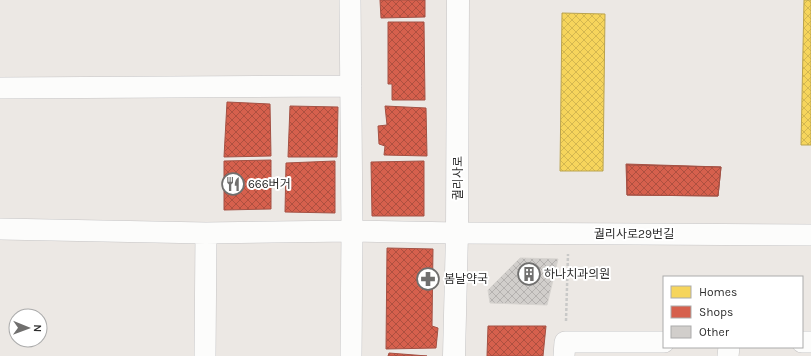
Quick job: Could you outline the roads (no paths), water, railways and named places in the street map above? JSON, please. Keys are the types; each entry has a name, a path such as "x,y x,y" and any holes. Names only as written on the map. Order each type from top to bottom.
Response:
{"street":[{"path":"350,0 352,231 351,356"},
{"name":"궐리사로","path":"454,356 457,233 458,0"},
{"path":"0,88 351,86"},
{"name":"궐리사로29번길","path":"0,229 206,233 352,231 811,235"},
{"path":"205,356 206,233"},
{"path":"565,349 663,342"}],"place":[{"name":"666버거","path":"233,184"},
{"name":"하나치과의원","path":"529,274"},
{"name":"봄날약국","path":"428,279"}]}
